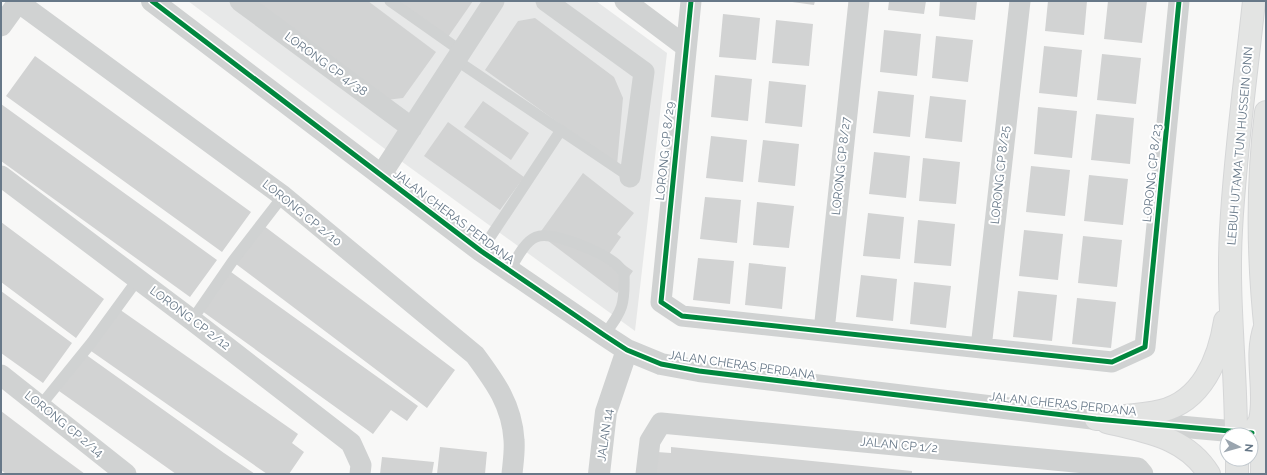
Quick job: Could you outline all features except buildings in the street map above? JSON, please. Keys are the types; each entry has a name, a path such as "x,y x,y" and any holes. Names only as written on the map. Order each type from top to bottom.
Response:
{"main road":[{"name":"LEBUH UTAMA TUN HUSSEIN ONN","path":"1241,427 1230,290 1231,230 1235,177 1254,1"},
{"name":"LEBUH UTAMA TUN HUSSEIN ONN","path":"1250,427 1260,420 1262,407 1261,339 1266,330 1259,240 1262,144 1266,112"},
{"path":"1096,419 1161,410 1181,402 1197,390 1210,372 1224,331 1230,290"},
{"path":"1096,419 1156,434 1180,444 1200,460 1209,474"},
{"path":"1259,442 1262,451 1262,474"}],"street":[{"name":"JALAN CHERAS PERDANA","path":"152,1 481,251 627,350 661,364 699,371 1096,419 1219,431"},
{"name":"LORONG CP 4/38","path":"240,1 412,128"},
{"path":"381,175 494,1"},
{"path":"546,1 644,72 630,177"},
{"path":"625,1 685,46"},
{"name":"LORONG CP 8/29","path":"690,1 660,302 682,316 824,331"},
{"name":"LORONG CP 8/27","path":"824,331 859,1"},
{"name":"LORONG CP 8/25","path":"981,348 1020,1"},
{"name":"LORONG CP 8/23","path":"981,348 1112,362 1145,347 1179,1"},
{"name":"LORONG CP 2/10","path":"9,11 283,196 475,355 499,386 510,413 515,441 512,474"},
{"name":"LORONG CP 2/12","path":"1,176 192,320 351,443 361,465 360,474"},
{"path":"824,331 981,348"},
{"name":"JALAN 14","path":"600,474 606,412 627,350"},
{"name":"LORONG CP 2/14","path":"3,381 41,405 126,474"},
{"name":"JALAN CP 1/2","path":"646,474 650,441 661,423 1140,471"}],"lane":[{"path":"390,1 459,56 561,130 630,177"},
{"path":"481,251 561,130"},
{"path":"192,320 232,262 283,196"},
{"path":"509,270 526,245 537,236 547,236 560,239 591,251 616,264 624,273 625,292 622,308 604,335"},
{"path":"41,405 92,342 138,279"}],"shaded area":[{"path":"188,1 596,1 667,53 635,331 401,161"}],"cycle path":[{"path":"152,1 481,251 627,350 661,364 699,371 1096,419 1219,430"},
{"path":"691,1 661,302 682,316 1112,362 1145,347 1179,1"}]}
